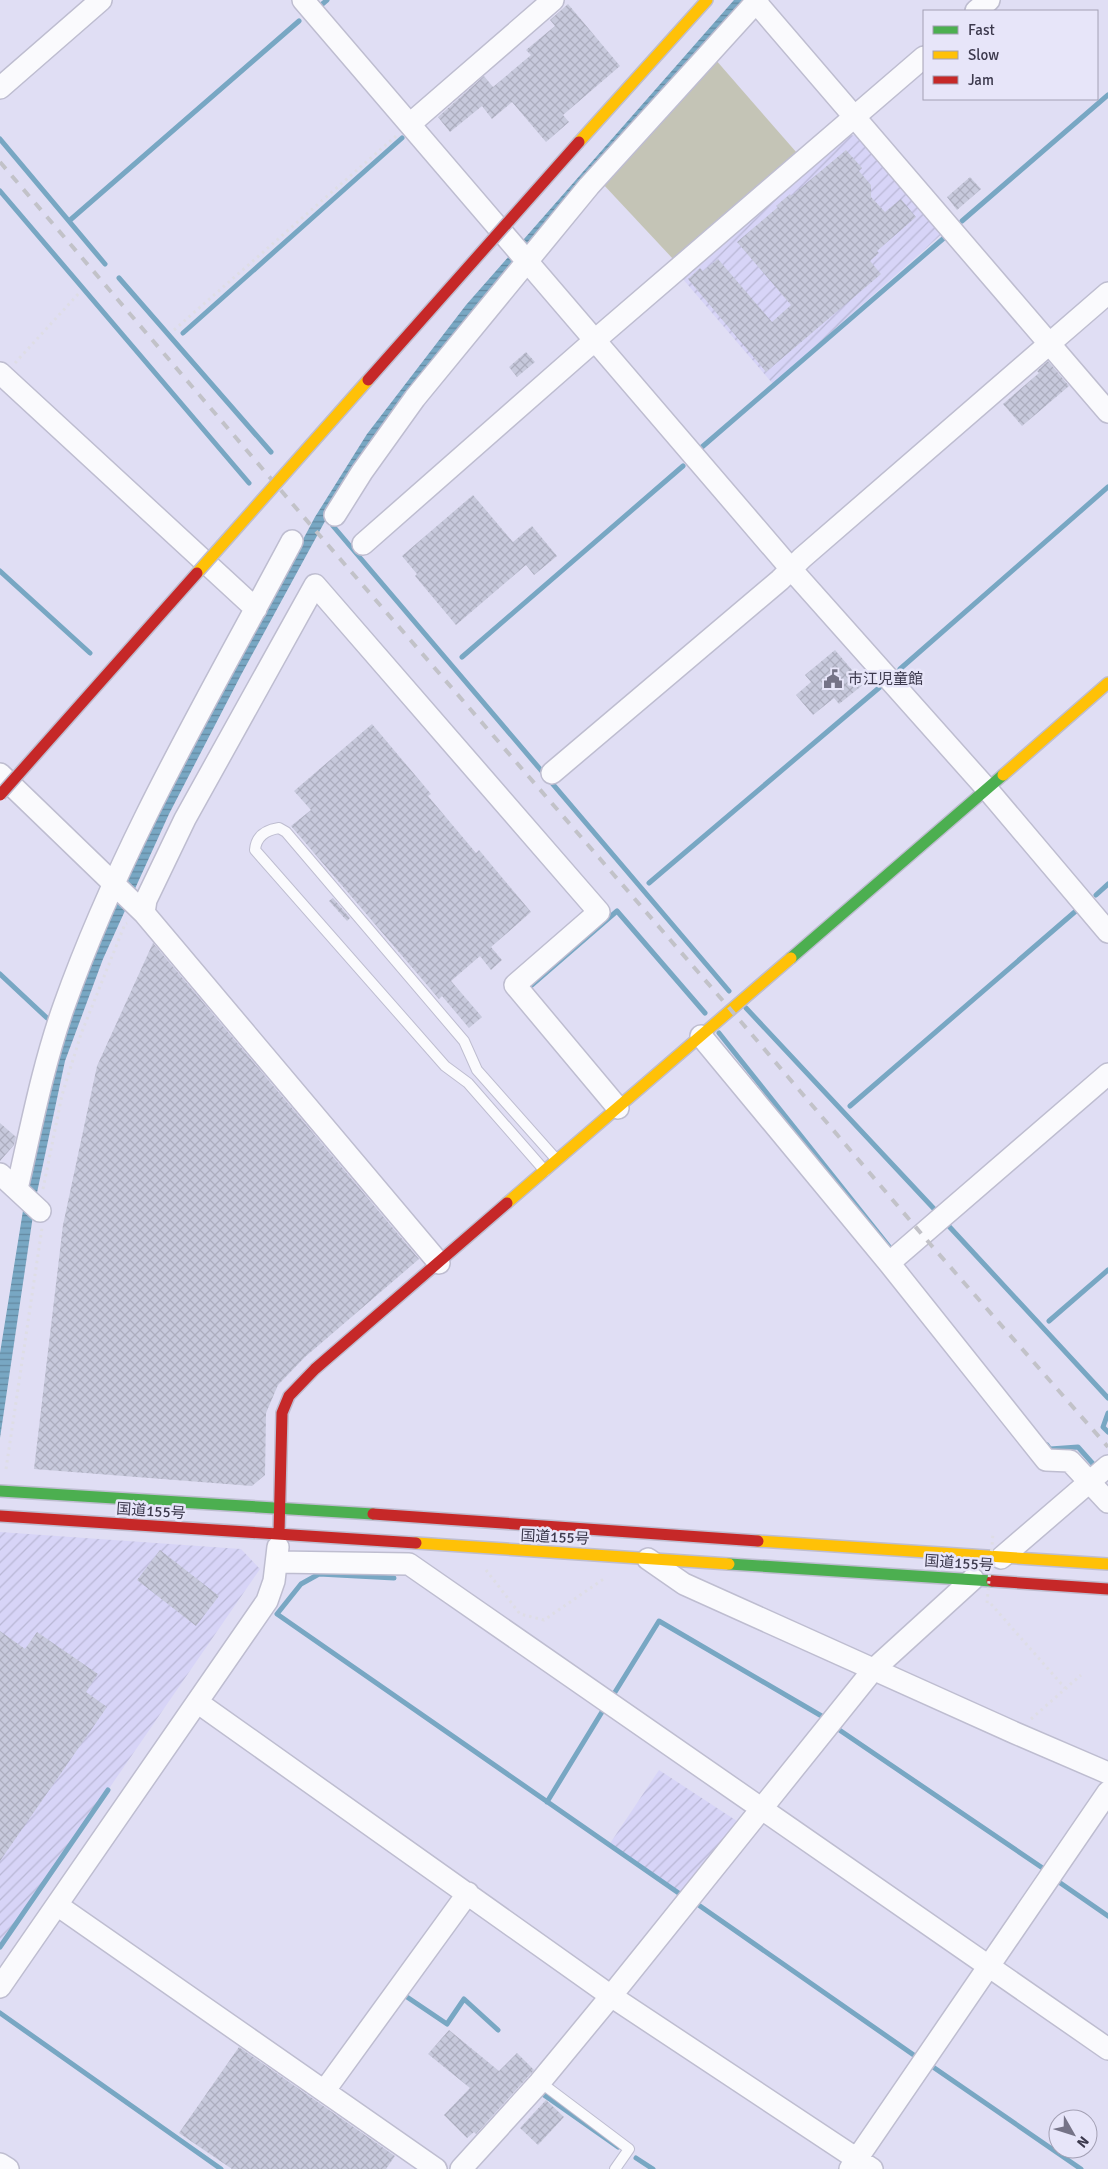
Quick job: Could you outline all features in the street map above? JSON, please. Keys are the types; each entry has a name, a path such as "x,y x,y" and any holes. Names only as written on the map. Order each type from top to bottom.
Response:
{"main road":[{"path":"0,795 707,0"},
{"path":"279,1534 282,1413 289,1396 315,1369 1108,683"},
{"name":"国道155号","path":"0,1491 1108,1564"},
{"name":"国道155号","path":"0,1516 1108,1589"}],"street":[{"path":"0,88 101,0"},
{"path":"303,0 790,569 987,789 1108,932"},
{"path":"410,124 553,0"},
{"path":"977,10 989,0"},
{"path":"335,515 362,472 415,398 522,257 589,186 756,1 854,118 1108,412"},
{"path":"363,544 594,341 923,58"},
{"path":"552,773 1108,292"},
{"path":"2,375 256,609"},
{"path":"29,1201 40,1089 64,1007 143,822 292,541"},
{"path":"144,913 146,900 185,819 315,585 599,912 515,985 618,1108"},
{"path":"0,774 144,913 439,1263"},
{"path":"701,1036 889,1263 1046,1460 1070,1461 1108,1502"},
{"path":"889,1263 1108,1074"},
{"path":"0,1174 29,1201"},
{"path":"1001,1558 1108,1466"},
{"path":"0,1987 267,1601 274,1581 279,1534"},
{"path":"648,1559 684,1584 1015,1733 1108,1772"},
{"path":"277,1562 409,1564 762,1808 987,1967 1108,2049"},
{"path":"461,2169 540,2082 612,1996 873,1670 973,1579"},
{"path":"197,1702 612,1996 860,2166 987,1967 1108,1792"},
{"path":"325,2090 468,1893"},
{"path":"57,1905 436,2169"},
{"path":"0,2164 8,2169"}],"lane":[{"path":"545,1171 468,1083 445,1066 255,850 255,843 260,836 268,830 279,828 286,832 464,1041 478,1070 558,1160"},
{"path":"540,2082 629,2149 615,2169"}],"path":[{"path":"174,330 410,124"},
{"path":"2,375 80,292"},
{"path":"4,1474 7,1466 44,1216 29,1201 81,1034 125,924 144,913"},
{"path":"987,1603 993,1534"},
{"path":"468,1548 520,1614 544,1620 615,1571 614,1556"},
{"path":"973,1579 991,1604 1065,1688"},
{"path":"1015,1733 1081,1674"}],"shaded area":[{"path":"734,0 750,0 342,490 241,675 169,814 103,959 65,1061 35,1202 0,1438 0,1353 26,1192 51,1070 95,951 160,808 315,517 367,434 466,305"},
{"path":"715,59 797,153 674,260 602,183"},
{"path":"849,135 862,136 943,233 773,384 682,278"},
{"path":"0,1532 241,1549 260,1569 0,1947"},
{"path":"659,1770 743,1825 680,1894 609,1845"}],"building":[{"path":"568,4 620,66 563,115 569,122 546,142 512,102 492,119 482,106 450,132 438,117 484,76 493,87 531,55 526,50 555,26 550,20"},
{"path":"846,150 862,168 859,171 871,185 871,197 885,212 901,199 916,217 877,251 879,253 870,261 881,274 766,372 688,279 700,268 703,271 718,259 772,322 791,305 737,242 778,207 776,206 790,194 791,196"},
{"path":"970,177 981,189 957,210 947,197"},
{"path":"526,352 535,362 517,377 509,367"},
{"path":"1048,361 1069,386 1022,426 1003,404 1039,373 1037,371"},
{"path":"473,495 513,542 532,526 557,556 534,575 526,565 456,625 415,576 417,574 402,556"},
{"path":"835,650 864,684 839,704 834,698 813,715 796,695 811,682 805,675"},
{"path":"372,724 431,794 428,796 476,853 479,850 531,912 491,947 502,960 491,970 480,956 451,981 482,1017 469,1028 442,996 439,999 291,826 311,810 294,791"},
{"path":"333,898 350,918 347,921 329,901"},
{"path":"153,943 419,1259 305,1357 278,1385 266,1413 265,1475 252,1486 34,1469 63,1225 97,1066"},
{"path":"0,1123 16,1137 14,1145 0,1161"},
{"path":"160,1550 219,1596 196,1626 137,1580"},
{"path":"0,1631 25,1649 37,1632 98,1674 86,1692 107,1707 0,1861"},
{"path":"449,2030 499,2071 517,2053 534,2070 476,2134 474,2132 467,2138 444,2115 470,2088 428,2054"},
{"path":"239,2047 395,2156 386,2169 232,2169 179,2133"},
{"path":"546,2100 564,2117 538,2145 520,2128"}],"waterway":[{"path":"320,6 327,0"},
{"path":"69,221 299,21"},
{"path":"962,221 1108,95"},
{"path":"183,333 402,138"},
{"path":"0,139 105,264"},
{"path":"0,191 249,483"},
{"path":"702,447 944,238"},
{"path":"119,278 271,452"},
{"path":"462,657 683,466"},
{"path":"900,669 1108,487"},
{"path":"333,526 729,991"},
{"path":"0,571 90,653"},
{"path":"649,883 880,687"},
{"path":"1096,895 1108,884"},
{"path":"850,1106 1077,910"},
{"path":"526,990 617,911 705,1013"},
{"path":"0,974 47,1018"},
{"path":"746,1008 937,1212"},
{"path":"719,1033 891,1249"},
{"path":"945,1222 1108,1398"},
{"path":"1049,1321 1108,1270"},
{"path":"1108,1413 1103,1427 1108,1432"},
{"path":"1047,1445 1050,1449 1078,1447 1094,1465"},
{"path":"394,1578 319,1574 301,1584 277,1614 680,1894"},
{"path":"612,1697 659,1621 825,1718"},
{"path":"547,1802 605,1707"},
{"path":"835,1727 1047,1871"},
{"path":"0,1947 108,1790"},
{"path":"1056,1880 1108,1916"},
{"path":"700,1906 918,2058"},
{"path":"404,1995 447,2024 464,1999 498,2030"},
{"path":"0,2013 221,2169"},
{"path":"933,2067 1081,2169"},
{"path":"544,2095 618,2147"},
{"path":"636,2158 653,2169"}],"railway":[{"path":"0,162 302,515 731,1010 931,1245 1108,1447"}],"traffic: fast":[{"path":"791,958 1003,775"},
{"path":"0,1491 373,1514"},
{"path":"729,1564 992,1581"}],"traffic: slow":[{"path":"579,142 707,0"},
{"path":"197,573 368,380"},
{"path":"1003,775 1108,683"},
{"path":"507,1203 791,958"},
{"path":"758,1541 1108,1564"},
{"path":"416,1543 729,1564"}],"traffic: jam":[{"path":"368,380 579,142"},
{"path":"0,795 197,573"},
{"path":"279,1533 282,1413 289,1396 315,1369 507,1203"},
{"path":"373,1514 758,1541"},
{"path":"0,1516 416,1543"},
{"path":"992,1581 1108,1589"}],"place":[{"name":"市江児童館","path":"833,679"}]}
